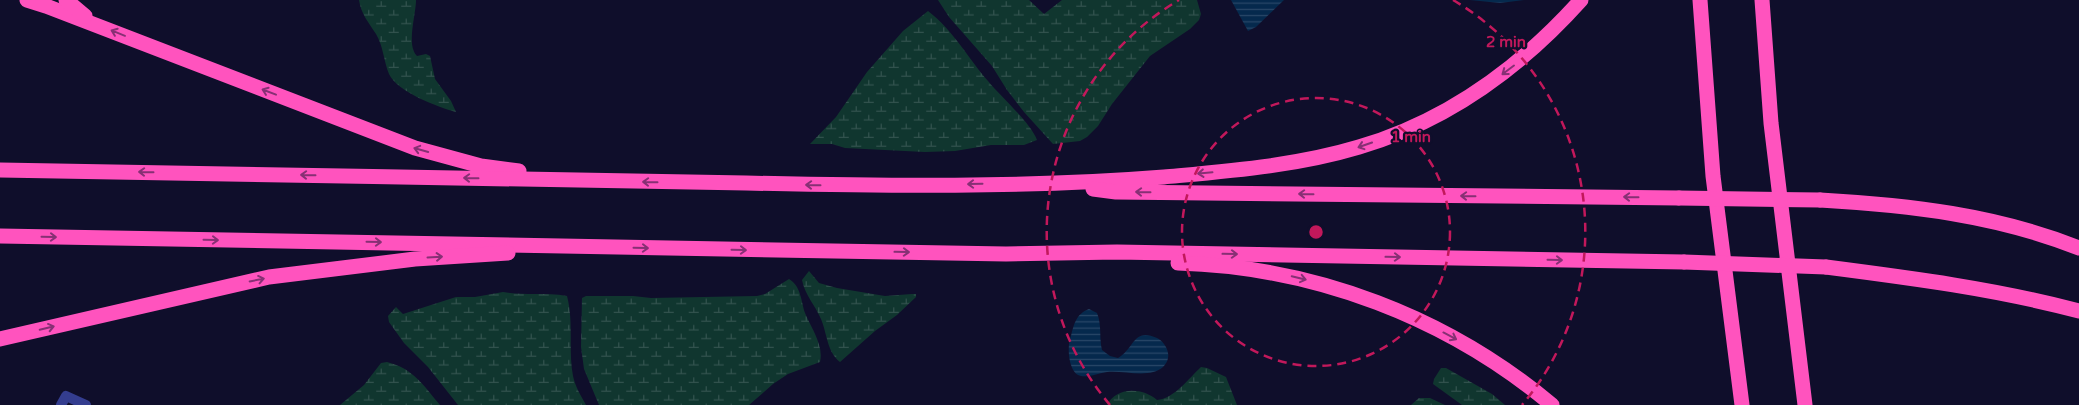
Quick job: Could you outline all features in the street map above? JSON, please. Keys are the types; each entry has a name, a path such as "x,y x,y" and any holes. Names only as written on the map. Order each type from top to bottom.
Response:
{"highway":[{"path":"27,0 415,148 481,166 590,180"},
{"path":"66,0 94,24"},
{"path":"0,170 875,186 1118,180 1217,172 1295,161 1357,148 1413,127 1468,98 1493,81 1534,48 1581,0"},
{"path":"1700,0 1713,176 1742,405"},
{"path":"1762,0 1773,142 1805,405"},
{"path":"1024,183 1116,192 1820,200 1904,206 1972,216 2031,231 2079,248"},
{"path":"0,236 1006,254 1117,252 1684,262 1826,267 1976,288 2079,310"},
{"path":"0,339 228,285 302,272 415,258 614,248"},
{"path":"1006,254 1243,267 1273,272 1334,287 1399,311 1460,341 1514,376 1552,405"}],"street":[{"path":"63,400 86,405"}],"green space":[{"path":"359,0 416,0 412,37 414,51 417,56 426,54 430,56 435,79 451,101 456,112 419,98 393,81 387,69 378,38 363,14"},
{"path":"938,0 1029,0 1044,14 1062,0 1197,0 1201,14 1199,20 1190,29 1150,56 1112,104 1098,126 1087,137 1080,141 1053,144 1024,112 992,66 949,17"},
{"path":"928,11 953,35 988,81 1028,125 1037,140 1024,145 991,145 955,151 925,152 845,148 832,144 810,144 836,117 867,72 903,31"},
{"path":"809,271 819,283 837,288 885,296 916,294 916,297 840,362 832,353 821,319 803,285 802,280"},
{"path":"789,279 796,286 800,294 805,313 819,343 820,362 788,374 773,384 749,405 599,405 584,369 581,347 582,298 586,296 651,298 757,296 765,294"},
{"path":"503,292 567,296 573,376 586,405 458,405 428,367 404,343 389,322 388,316 396,307 403,314 456,297 475,297"},
{"path":"387,362 411,373 423,384 440,405 340,405 364,385 381,363"},
{"path":"1201,367 1226,377 1237,405 1107,405 1116,395 1130,391 1144,393 1157,400 1163,399 1175,392"},
{"path":"1441,368 1446,368 1492,394 1505,405 1462,405 1433,384"},
{"path":"1419,398 1430,398 1445,405 1411,405"}],"water":[{"path":"1231,0 1284,0 1256,27 1248,31"},
{"path":"1470,0 1524,0 1500,3"},
{"path":"1089,309 1097,313 1102,350 1110,356 1118,358 1139,337 1149,335 1159,339 1166,346 1168,359 1166,364 1158,371 1151,373 1113,372 1088,376 1078,375 1070,362 1070,340 1076,320"}]}
